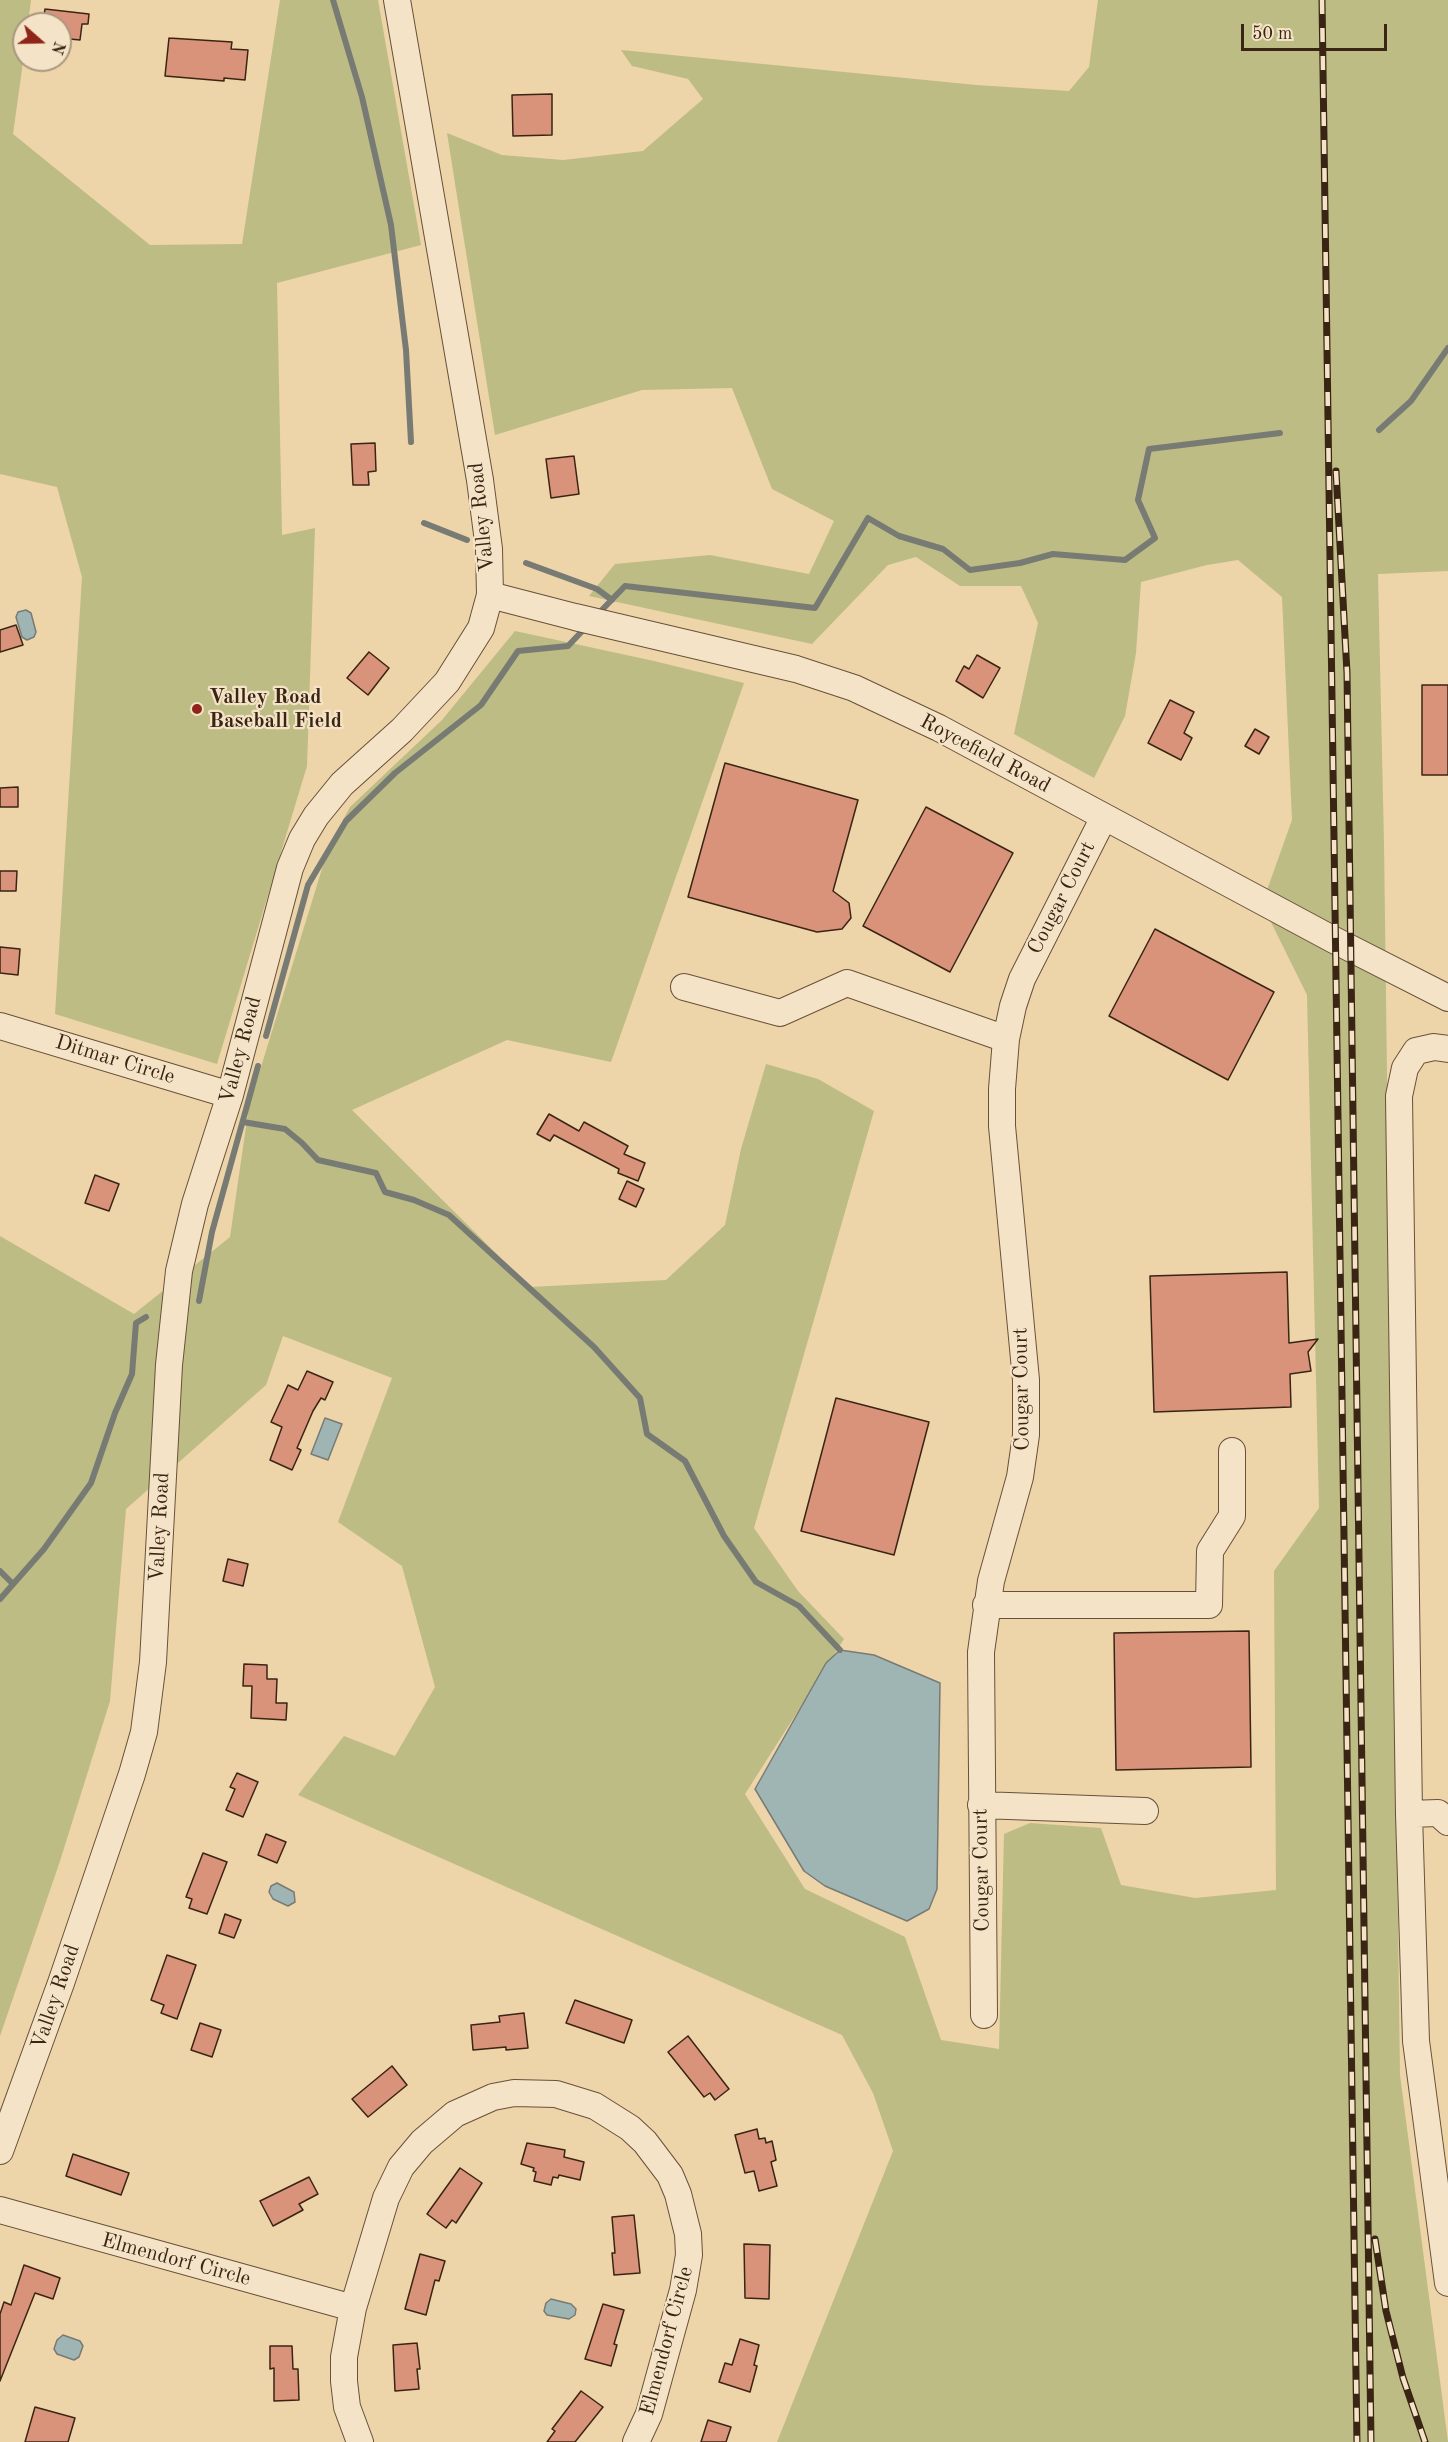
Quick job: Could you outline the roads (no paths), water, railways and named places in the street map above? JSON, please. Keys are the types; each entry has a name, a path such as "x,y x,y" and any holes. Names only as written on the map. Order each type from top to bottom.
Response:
{"street":[{"name":"Valley Road","path":"0,2151 61,1983 144,1732 153,1662 168,1377 177,1282 195,1204 230,1095 290,867 302,838 316,816 342,784 402,730 447,682 482,628 490,595 489,549 480,480 397,0"},
{"name":"Roycefield Road","path":"490,595 796,669 854,688 903,710 1334,940 1448,998"},
{"name":"Cougar Court","path":"984,2015 981,1652 986,1605 1020,1477 1026,1435 1026,1380 1002,1126 1006,1039 1013,1006 1022,980 1104,817"},
{"path":"684,987 780,1013 847,983 1006,1039"},
{"name":"Ditmar Circle","path":"0,1026 230,1095"},
{"path":"1448,1049 1434,1047 1416,1051 1405,1068 1400,1096 1409,1814 1416,2041 1448,2283"},
{"path":"986,1605 1209,1605 1210,1551 1232,1516 1232,1451"},
{"path":"981,1805 1145,1812"},
{"path":"1409,1814 1438,1813 1448,1822"},
{"name":"Elmendorf Circle","path":"360,2442 347,2407 344,2357 353,2308 386,2198 401,2167 422,2142 455,2114 493,2097 514,2093 556,2094 595,2106 638,2135 670,2175 678,2194 688,2234 689,2255 683,2290 649,2414 636,2442"},
{"name":"Elmendorf Circle","path":"0,2211 353,2308"}],"water":[{"path":"26,610 31,613 36,632 34,637 27,640 22,637 16,617 18,612"},
{"path":"325,1418 342,1424 328,1460 311,1454"},
{"path":"840,1650 874,1655 940,1683 937,1889 929,1909 907,1921 825,1886 804,1871 755,1789 826,1663"},
{"path":"277,1883 294,1892 295,1902 288,1906 273,1899 269,1892 271,1886"},
{"path":"551,2299 571,2304 576,2309 575,2315 569,2319 547,2315 544,2311 546,2303"},
{"path":"63,2335 80,2341 83,2346 79,2357 74,2360 57,2354 54,2349 57,2340"}],"waterway":[{"path":"333,0 362,97 391,225 406,350 411,442"},
{"path":"1379,430 1411,401 1448,348"},
{"path":"598,614 625,586 815,608 868,518 899,536 943,549 970,570 1020,563 1053,554 1125,560 1155,538 1138,500 1149,449 1280,433"},
{"path":"424,523 467,540"},
{"path":"526,563 597,589 612,600"},
{"path":"266,1036 308,885 346,821 395,773 481,705 518,651 568,646 587,626"},
{"path":"199,1301 212,1232 258,1066"},
{"path":"243,1122 285,1129 318,1160 376,1173 385,1192 414,1200 449,1215 594,1347 640,1398 647,1434 685,1461 724,1536 756,1582 799,1606 840,1650"},
{"path":"0,1599 44,1549 91,1483 115,1413 132,1374 136,1323 146,1317"},
{"path":"0,1571 13,1584"}],"railway":[{"path":"1322,0 1357,2442"},
{"path":"1336,471 1347,673 1371,2442"},
{"path":"1375,2239 1386,2311 1403,2378 1425,2442"}],"place":[{"name":"Valley Road Baseball Field","path":"197,709"}]}
